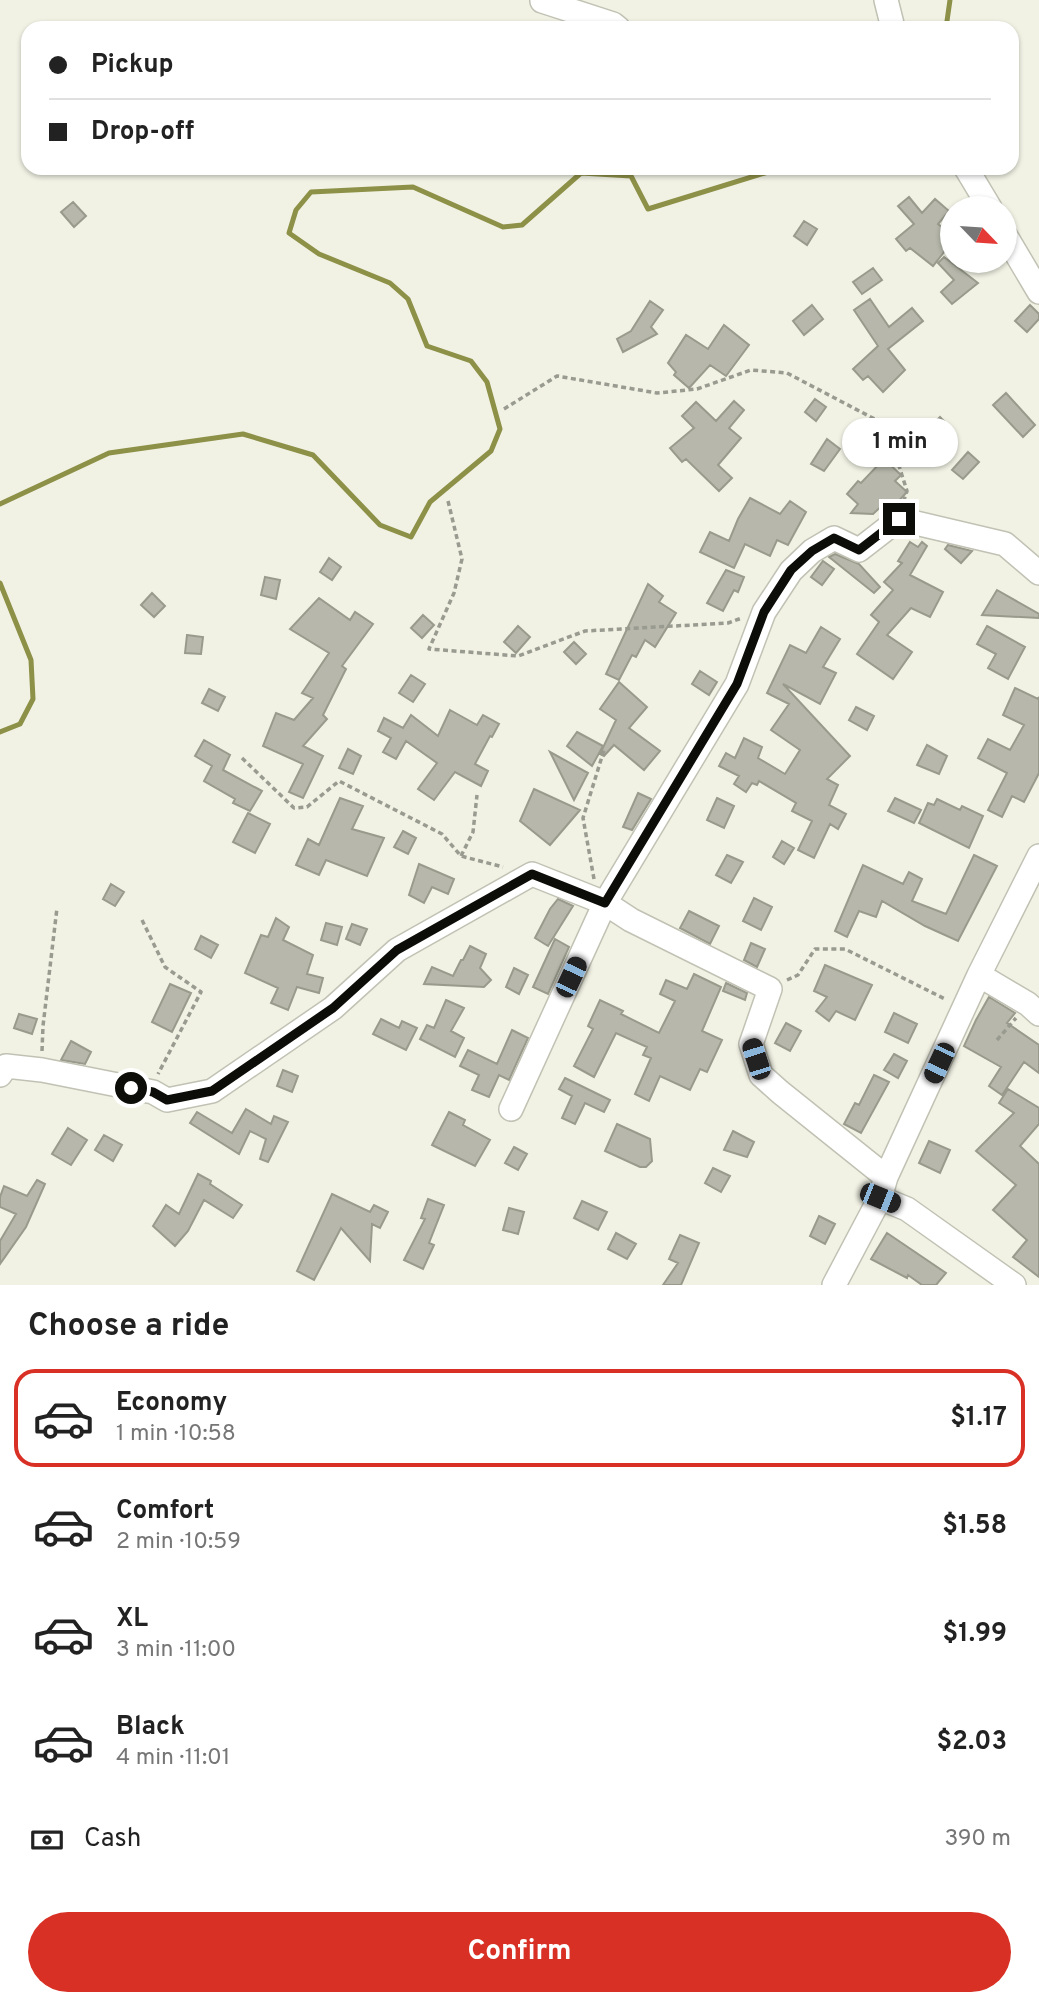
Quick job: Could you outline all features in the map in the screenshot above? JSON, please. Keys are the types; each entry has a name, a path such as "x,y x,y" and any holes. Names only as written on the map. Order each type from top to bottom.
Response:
{"street":[{"path":"886,0 891,21"},
{"path":"542,1 604,21"},
{"path":"970,175 983,196"},
{"path":"1017,255 1039,292"},
{"path":"511,1109 605,903 737,684 764,612 791,570 812,551 834,538 859,550 899,519 1005,544 1039,573"},
{"path":"834,1285 883,1187 975,985 1039,856"},
{"path":"2,1068 42,1070 153,1092 167,1100 212,1091 333,1008 397,950 532,874 605,903 631,920 770,989 751,1044 761,1075 907,1209 1014,1285"},
{"path":"975,985 1033,1009"}],"path":[{"path":"503,409 557,376 657,393 697,389 751,370 787,373 886,425 907,491 899,519"},
{"path":"448,500 462,559 454,593 429,649 518,656 585,631 728,622 764,612"},
{"path":"604,750 583,818 594,880 605,903"},
{"path":"242,758 294,808 307,807 339,781 442,834 461,856 532,874"},
{"path":"461,856 473,832 477,795"},
{"path":"42,1070 43,1026 57,908"},
{"path":"142,920 165,967 201,992 160,1068 153,1092"},
{"path":"770,989 797,975 815,949 845,949 945,999 975,985"},
{"path":"996,1040 1033,1009"}],"building":[{"path":"909,197 922,213 935,199 940,203 940,257 933,266 910,248 906,251 896,239 914,224 898,206"},
{"path":"73,202 86,216 74,227 61,212"},
{"path":"804,221 817,229 807,245 794,236"},
{"path":"873,268 882,280 862,294 853,282"},
{"path":"947,273 965,273 978,283 952,304 941,292 954,280"},
{"path":"870,299 889,327 912,308 923,321 888,349 905,370 883,392 868,376 863,380 853,369 878,346 854,310"},
{"path":"650,301 663,310 651,327 657,334 623,352 617,339 631,331"},
{"path":"812,305 823,319 804,335 793,321"},
{"path":"1030,305 1039,314 1039,319 1027,332 1015,321"},
{"path":"724,325 749,345 726,376 710,365 689,388 674,375 676,372 668,363 686,335 708,349"},
{"path":"1006,393 1035,425 1023,437 993,405"},
{"path":"815,399 826,407 816,421 805,412"},
{"path":"734,401 744,410 729,428 741,438 718,465 732,478 719,491 686,459 682,462 670,448 694,428 682,416 696,402 716,421"},
{"path":"940,417 954,432 942,445 927,430"},
{"path":"827,439 840,449 824,471 811,464"},
{"path":"968,452 979,462 963,479 952,470"},
{"path":"884,459 901,475 895,481 907,492 894,506 887,501 873,514 851,513 858,504 847,494"},
{"path":"750,498 780,514 790,501 806,512 788,545 777,540 770,556 745,544 734,568 700,552 710,532 729,541"},
{"path":"910,542 918,547 922,542 927,546 910,575 943,592 930,617 911,608 887,635 912,652 893,679 857,654 879,622 871,615 893,590 884,582 902,563 898,561"},
{"path":"948,545 972,551 961,563 945,549"},
{"path":"835,554 859,564 880,587 874,593 829,557"},
{"path":"329,558 341,567 332,580 320,572"},
{"path":"823,561 834,569 822,585 811,577"},
{"path":"726,570 744,577 738,592 734,590 723,611 707,603"},
{"path":"265,577 280,580 276,599 261,595"},
{"path":"648,584 663,596 659,602 676,613 655,647 645,640 636,657 632,655 619,680 606,674"},
{"path":"997,590 1039,614 1039,618 982,615"},
{"path":"152,593 165,606 154,617 141,605"},
{"path":"319,598 350,620 355,612 373,624 342,666 346,669 323,715 327,719 303,746 323,756 303,798 289,792 303,764 263,746 276,713 294,720 313,698 302,693 329,653 290,629"},
{"path":"423,615 434,625 422,638 411,628"},
{"path":"518,626 530,637 516,653 504,642"},
{"path":"987,626 1025,647 1008,679 988,668 996,654 977,644"},
{"path":"821,627 840,639 823,667 836,673 820,704 783,684 850,756 827,779 838,785 829,805 846,814 838,829 830,824 814,858 798,850 812,821 792,811 796,803 759,781 757,785 752,783 746,792 734,784 739,776 719,766 726,753 735,758 744,738 762,747 758,758 785,774 800,750 771,730 789,704 767,693 790,645 806,653"},
{"path":"187,635 203,637 201,654 185,653"},
{"path":"574,642 586,654 576,664 564,652"},
{"path":"700,671 717,682 709,695 692,684"},
{"path":"411,675 425,684 413,702 399,693"},
{"path":"619,682 647,707 629,728 660,751 644,770 614,745 604,756 600,754 616,720 600,709"},
{"path":"1015,688 1038,699 1039,697 1039,773 1024,802 1012,796 1002,817 988,810 1007,773 978,758 988,739 1010,750 1024,725 1003,715"},
{"path":"209,689 225,697 218,711 202,703"},
{"path":"856,707 874,716 867,730 849,720"},
{"path":"450,710 477,725 483,715 499,724 475,764 488,771 481,786 455,772 434,800 418,789 437,763 406,741 396,759 383,752 391,738 378,731 384,718 403,728 411,715 438,736"},
{"path":"577,732 603,746 592,766 567,746"},
{"path":"204,740 230,755 223,770 262,791 250,811 233,803 235,799 204,781 212,766 195,756"},
{"path":"927,745 947,756 939,774 917,765"},
{"path":"348,749 361,756 353,774 339,768"},
{"path":"550,752 588,773 574,800"},
{"path":"534,789 580,810 550,845 520,821"},
{"path":"638,793 651,799 632,830 623,827"},
{"path":"340,798 363,806 352,829 384,838 367,876 326,860 319,875 296,865 308,839 319,845"},
{"path":"717,798 734,806 724,828 707,820"},
{"path":"895,798 921,810 914,823 888,811"},
{"path":"937,799 960,810 962,806 983,816 969,848 919,823 928,803 934,805"},
{"path":"248,813 270,824 255,853 233,842"},
{"path":"403,831 416,838 408,854 394,847"},
{"path":"782,841 794,848 784,864 773,857"},
{"path":"727,855 743,862 731,883 716,875"},
{"path":"974,855 997,866 958,941 882,901 876,917 859,911 847,937 835,931 863,865 903,884 909,872 922,879 912,901 946,914"},
{"path":"419,864 454,879 448,894 432,887 424,903 409,895"},
{"path":"111,884 124,892 115,906 103,899"},
{"path":"754,898 772,907 761,930 743,921"},
{"path":"558,899 573,906 548,946 535,938"},
{"path":"689,911 719,926 710,944 680,928"},
{"path":"276,918 289,927 283,940 313,955 307,974 323,978 319,993 297,987 288,1010 271,1003 278,988 245,973 261,935 268,937"},
{"path":"326,923 342,927 337,945 321,940"},
{"path":"352,924 367,929 360,945 346,939"},
{"path":"201,936 218,945 211,958 195,949"},
{"path":"555,939 569,947 548,994 533,987"},
{"path":"751,943 765,949 757,967 744,960"},
{"path":"470,946 486,954 480,968 491,980 484,987 424,984 432,967 453,976"},
{"path":"825,965 872,985 855,1020 836,1011 829,1021 816,1011 827,997 814,991"},
{"path":"514,968 528,975 519,994 506,987"},
{"path":"694,974 721,987 702,1031 722,1040 707,1072 700,1069 690,1090 660,1076 649,1101 635,1094 651,1058 643,1055 647,1047 616,1033 594,1077 574,1066 593,1029 588,1026 600,1000 659,1033 675,1001 660,994 666,980 687,989"},
{"path":"726,983 747,993 745,1000 723,991"},
{"path":"170,984 191,993 172,1032 152,1022"},
{"path":"989,997 1015,1013 1007,1023 1039,1045 1039,1073 1024,1062 1002,1095 989,1086 1001,1067 964,1046"},
{"path":"446,1000 464,1008 451,1031 464,1038 455,1057 420,1039 427,1025 434,1028"},
{"path":"894,1013 917,1024 908,1043 885,1032"},
{"path":"19,1014 37,1019 32,1034 14,1028"},
{"path":"381,1019 399,1028 402,1021 417,1028 406,1050 373,1034"},
{"path":"786,1023 801,1031 790,1051 775,1043"},
{"path":"512,1030 528,1038 509,1080 499,1075 489,1097 472,1090 479,1075 460,1066 468,1050 497,1064"},
{"path":"71,1041 91,1052 85,1064 61,1060"},
{"path":"894,1054 907,1061 898,1078 884,1070"},
{"path":"283,1070 298,1076 292,1092 277,1086"},
{"path":"874,1075 889,1082 861,1133 844,1124 855,1103 859,1105"},
{"path":"565,1078 610,1100 604,1112 585,1103 575,1124 562,1118 572,1096 559,1089"},
{"path":"1008,1089 1039,1108 1039,1124 1020,1146 1039,1164 1039,1277 1013,1257 1027,1240 993,1210 1016,1185 976,1151 1014,1113 999,1103"},
{"path":"246,1109 271,1124 274,1116 288,1122 268,1162 260,1159 266,1139 250,1131 239,1154 190,1123 197,1112 232,1133"},
{"path":"449,1112 465,1120 463,1125 490,1140 475,1166 432,1145"},
{"path":"617,1124 650,1139 652,1161 646,1167 640,1167 605,1151"},
{"path":"68,1128 87,1140 71,1165 52,1154"},
{"path":"733,1131 754,1142 747,1157 724,1150"},
{"path":"104,1135 122,1145 113,1161 95,1150"},
{"path":"929,1141 950,1150 940,1173 919,1163"},
{"path":"514,1147 527,1154 518,1170 505,1163"},
{"path":"713,1168 730,1176 721,1192 705,1183"},
{"path":"198,1174 242,1205 233,1218 204,1200 188,1231 175,1246 153,1226 166,1205 179,1214"},
{"path":"37,1180 45,1184 26,1227 0,1264 0,1241 16,1214 0,1207 4,1186 27,1196"},
{"path":"332,1194 370,1212 374,1205 388,1212 380,1228 372,1224 370,1261 341,1228 314,1280 297,1271"},
{"path":"428,1199 444,1205 429,1243 434,1245 423,1269 404,1260 425,1219 421,1218"},
{"path":"582,1201 607,1212 598,1230 574,1218"},
{"path":"509,1208 524,1212 518,1234 503,1230"},
{"path":"819,1216 835,1224 825,1244 810,1236"},
{"path":"616,1233 636,1244 627,1259 608,1249"},
{"path":"887,1233 946,1273 936,1285 922,1285 908,1275 907,1278 871,1259"},
{"path":"680,1235 699,1243 681,1285 663,1285 678,1263 669,1259"}],"waterway":[{"path":"947,21 950,0"},
{"path":"0,504 109,453 243,434 313,455 380,525 411,537 430,502 491,451 500,429 487,382 471,361 427,346 408,299 390,283 319,254 289,233 296,210 311,192 413,187 503,227 522,225 579,175"},
{"path":"614,175 631,176 648,209 758,175"},
{"path":"0,583 31,660 33,699 20,724 0,732"}],"route":[{"path":"131,1088 153,1092 167,1100 212,1091 333,1008 397,950 532,874 605,903 737,684 764,612 791,570 812,551 834,538 859,550 899,519"}]}
